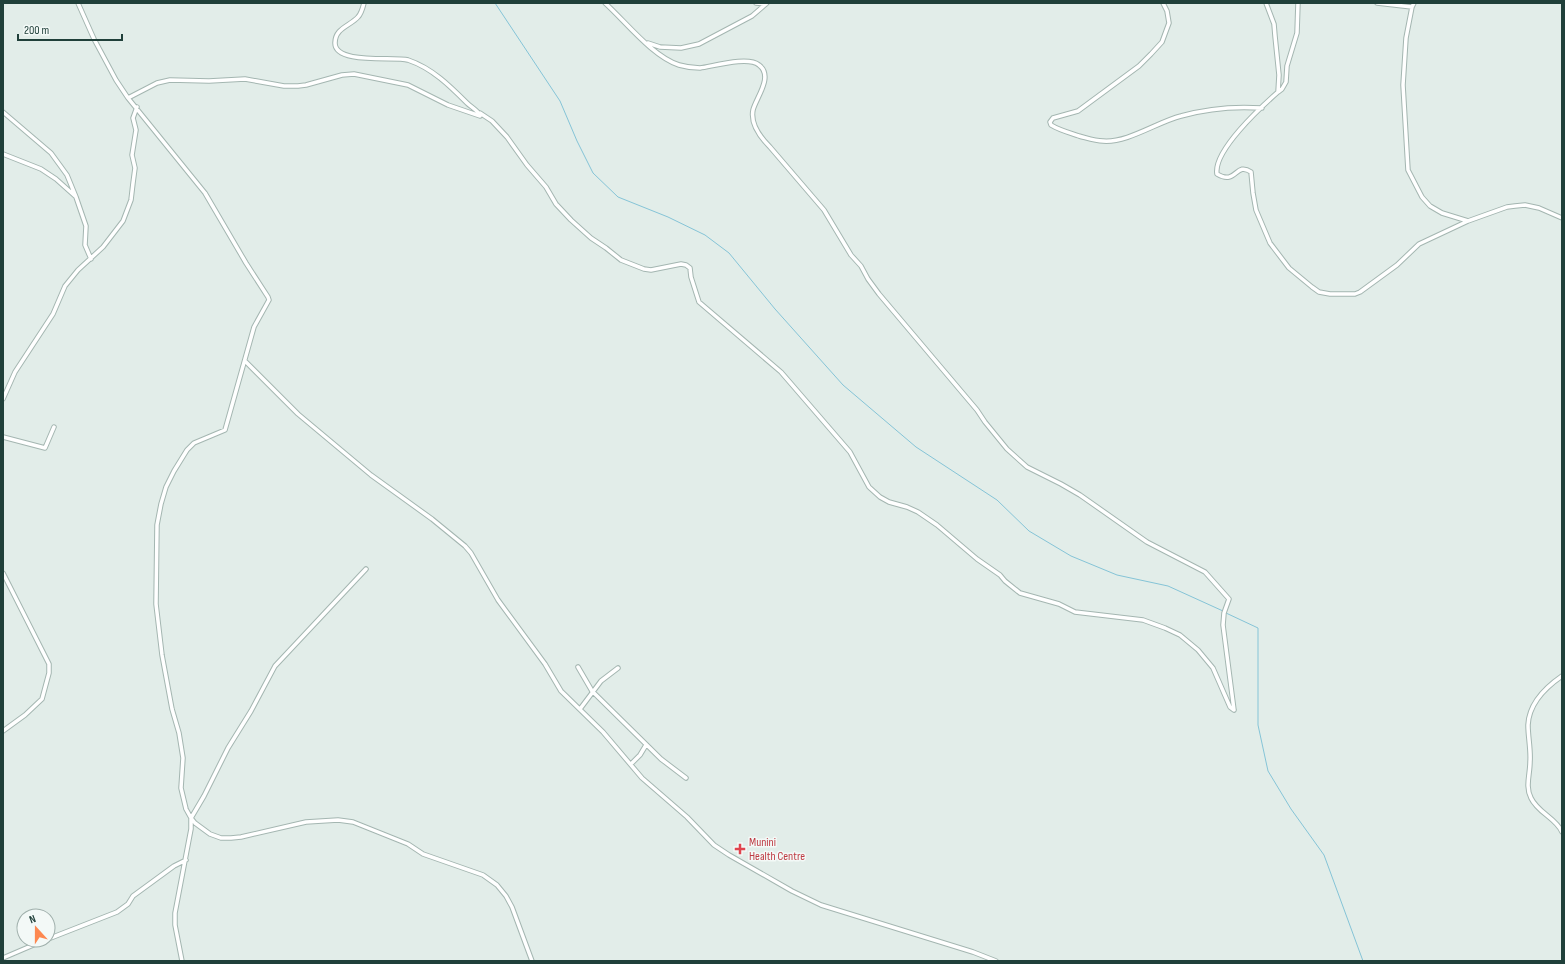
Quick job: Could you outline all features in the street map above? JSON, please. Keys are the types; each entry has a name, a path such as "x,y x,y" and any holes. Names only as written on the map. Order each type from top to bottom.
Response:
{"street":[{"path":"78,3 84,20 105,61 128,98 137,107 205,193 246,263 268,297 268,303 260,313 254,327 225,430 194,443 187,450 166,487 157,525 156,604 162,656 183,758 181,788 183,798 191,818 191,829 175,912 174,925 182,961"},
{"path":"364,3 358,17 336,35 335,45 338,49 344,54 355,57 377,60 406,59 419,64 444,81 480,116"},
{"path":"128,98 157,84 170,80 209,81 245,79 284,86 306,86 342,75 354,74 408,85 448,105 480,116 480,113 492,121 512,142 527,165 546,187 556,204 591,238 621,260 644,269 651,270 681,264 690,268 690,277 700,302 781,372 850,452 869,487 880,497 889,502 918,512 937,524 977,559 1020,593 1059,604 1075,612 1143,620 1180,635 1206,659 1215,673 1230,707 1234,710 1223,625 1224,613 1229,599 1205,572 1147,542 1080,495 1027,467 1007,449 977,410 879,294 861,266 851,255 821,206 770,147 761,139 755,128 753,110 764,86 763,71 761,67 752,62 728,62 690,68 668,62 645,42 606,3"},
{"path":"756,3 767,4"},
{"path":"1163,3 1167,11 1169,23 1162,42 1151,54 1133,70 1078,111 1053,118 1050,122 1051,125 1055,128 1078,135 1104,141 1140,133 1179,116 1209,109 1236,106 1262,108"},
{"path":"1266,3 1274,24 1279,75 1278,92"},
{"path":"1298,3 1297,32 1288,66 1286,82 1238,132 1218,162 1216,169 1217,174 1226,178 1230,178 1242,169 1247,169 1251,172 1256,210 1270,243 1289,268 1319,292 1330,294 1355,294 1397,265 1419,244 1468,221 1507,207 1525,205 1539,208 1562,218"},
{"path":"1377,3 1413,5 1406,38 1403,85 1408,170 1419,192 1430,206 1442,213 1468,221"},
{"path":"645,42 660,47 691,47 752,16 767,4"},
{"path":"3,399 15,372 53,314 65,286 78,270 103,247 121,225 129,206 135,168 132,154 136,130 133,118 137,107"},
{"path":"3,112 56,158 67,174 86,226 85,245 91,259"},
{"path":"3,154 41,169 56,179 76,197"},
{"path":"245,361 298,414 371,475 432,519 465,546 471,553 498,600 541,658 558,687 603,732 642,778 687,817 714,845 792,891 821,905 974,952 996,961"},
{"path":"3,437 45,448 54,427"},
{"path":"191,818 204,796 228,748 251,711 275,666 366,570"},
{"path":"3,573 35,634 50,669 42,700 3,731"},
{"path":"578,667 592,691 661,759 686,778"},
{"path":"580,709 592,691 606,677 618,668"},
{"path":"1562,676 1543,692 1530,714 1528,724 1530,764 1528,786 1530,797 1537,808 1553,821 1562,832"},
{"path":"631,764 640,756 646,745"},
{"path":"191,818 210,834 221,838 241,837 306,822 338,820 353,822 408,844 423,854 483,875 497,885 506,896 515,913 532,961"},
{"path":"56,936 117,912 128,904 133,896 174,866 186,860"},
{"path":"3,958 26,948"}],"waterway":[{"path":"495,3 560,101 577,141 593,173 618,197 668,217 705,235 729,253 775,309 843,385 916,447 997,500 1029,531 1071,556 1117,575 1168,586 1223,611"},
{"path":"1226,613 1258,628 1258,725 1268,771 1291,809 1324,855 1363,961"}],"place":[{"name":"Munini Health Centre","path":"740,849"}]}
